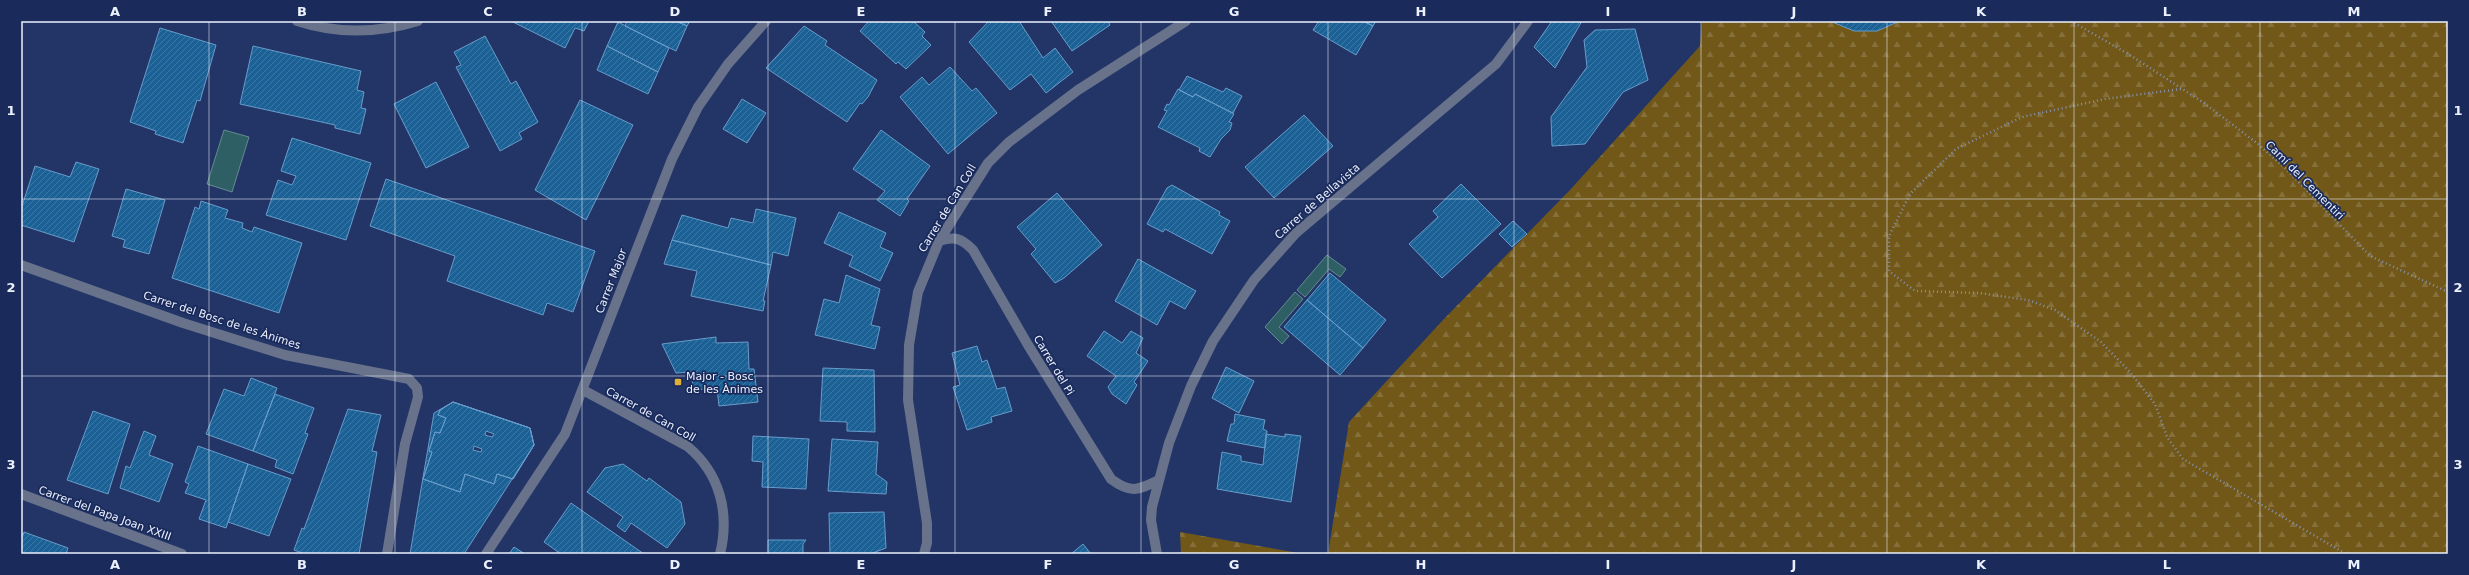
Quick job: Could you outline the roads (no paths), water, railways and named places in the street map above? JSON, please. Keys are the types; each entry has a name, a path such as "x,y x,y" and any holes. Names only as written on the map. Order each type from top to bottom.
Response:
{"street":[{"path":"297,21 342,30 379,30 418,21"},
{"name":"Carrer Major","path":"486,554 552,456 565,434 672,159 703,101 728,64 766,21"},
{"name":"Carrer de Can Coll","path":"924,554 927,542 927,523 908,400 909,345 918,292 939,242 988,163 1009,142 1078,90 1186,21"},
{"name":"Carrer de Bellavista","path":"1157,554 1151,520 1154,495 1169,443 1191,386 1213,342 1254,280 1296,233 1496,64 1528,21"},
{"name":"Carrer del Pi","path":"939,242 950,237 962,239 973,250 1028,345 1111,479 1122,487 1133,490 1159,480"},
{"name":"Carrer del Bosc de les Ànimes","path":"21,265 285,355 409,379 417,388 418,397 405,444 387,554"},
{"name":"Carrer de Can Coll","path":"583,390 687,446 700,456 716,484 725,516 720,554"},
{"name":"Carrer del Papa Joan XXIII","path":"21,494 182,554"}],"place":[{"name":"Major - Bosc de les Ànimes","path":"678,382"}]}
